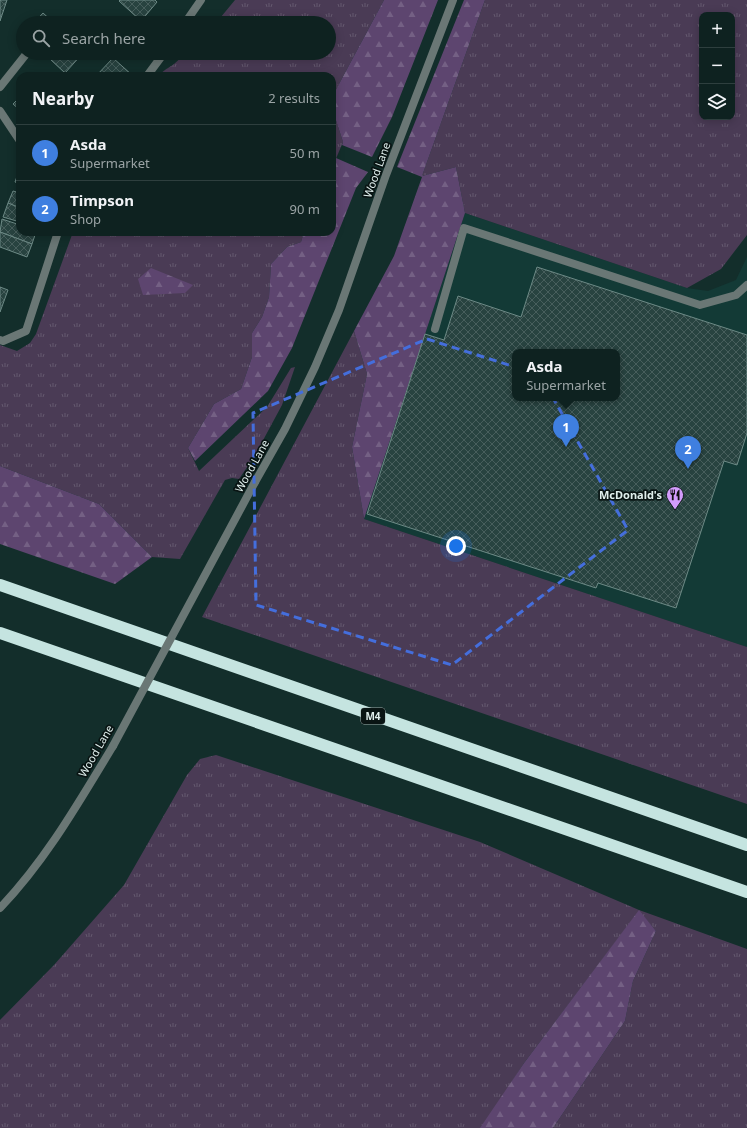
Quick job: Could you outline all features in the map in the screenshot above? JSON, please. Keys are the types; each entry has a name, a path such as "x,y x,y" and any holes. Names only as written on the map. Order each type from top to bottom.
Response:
{"highway":[{"name":"M4","path":"0,584 747,845"},
{"path":"0,633 747,892"}],"street":[{"name":"Wood Lane","path":"0,908 19,888 63,828 113,746 285,429 315,367 339,310 386,175 453,0"},
{"path":"189,16 199,1"},
{"path":"0,87 21,60"},
{"path":"151,72 159,60"},
{"path":"0,112 16,135"},
{"path":"435,328 464,228 700,305 736,295 747,285"},
{"path":"0,340 3,341 26,331 57,236"}],"highlighted area":[{"path":"427,339 540,375 628,530 452,665 256,605 253,413"}],"shaded area":[{"path":"465,213 687,288 708,291 736,280 747,257 747,647 364,519"}],"green space":[{"path":"235,0 384,0 336,90 336,72 163,72 178,60 336,60 336,16 222,16"},
{"path":"384,0 438,0 392,117 372,157 342,145 343,142 336,120 336,90"},
{"path":"464,0 485,0 422,176 456,167 465,213 364,519 352,447 367,374 354,331 394,256 422,177 397,167"},
{"path":"485,0 747,0 747,235 721,269 687,288 465,213 456,167 422,176"},
{"path":"336,120 343,142 336,159"},
{"path":"336,158 368,172 356,188 292,348 268,391 195,461 188,448 214,404 241,389 252,357 252,333 262,317 269,297 271,264 287,247 301,242 303,236 336,236"},
{"path":"72,236 303,236 301,242 287,247 271,264 269,297 262,317 252,333 252,357 241,389 214,404 188,448 199,471 267,407 291,368 295,367 282,405 254,457 239,479 232,478 225,480 180,559 152,557 99,504 0,466 0,345 17,351 30,343 36,334"},
{"path":"151,268 193,285 185,293 143,295 138,279"},
{"path":"354,331 367,374 352,447 364,519 747,647 747,804 202,617"},
{"path":"0,466 99,504 152,557 115,584 0,544"},
{"path":"216,755 480,842 639,910 747,949 747,1128 553,1128 625,1021 633,981 656,931 639,911 524,1063 482,1128 0,1128 0,1020 54,965 124,885 187,775 200,759"},
{"path":"639,910 656,931 633,981 625,1021 553,1128 480,1128 524,1063"}],"building":[{"path":"0,0 7,0 0,21"},
{"path":"155,0 157,2 145,16 136,16 119,1"},
{"path":"51,60 77,60 66,72 64,72"},
{"path":"111,60 115,60 129,72 100,72"},
{"path":"13,191 16,192 16,206 8,203"},
{"path":"8,203 16,206 16,221 3,217"},
{"path":"2,219 16,224 16,236 35,236 32,244 0,232"},
{"path":"0,232 32,244 27,257 0,247"},
{"path":"537,267 747,335 747,433 737,465 724,461 676,608 598,583 596,588 367,514 425,334 444,340 458,296 521,317"},
{"path":"0,287 8,290 0,312"}],"place":[{"name":"Asda","path":"566,447"},
{"name":"Timpson","path":"688,469"},
{"name":"McDonald's","path":"675,510"}]}
